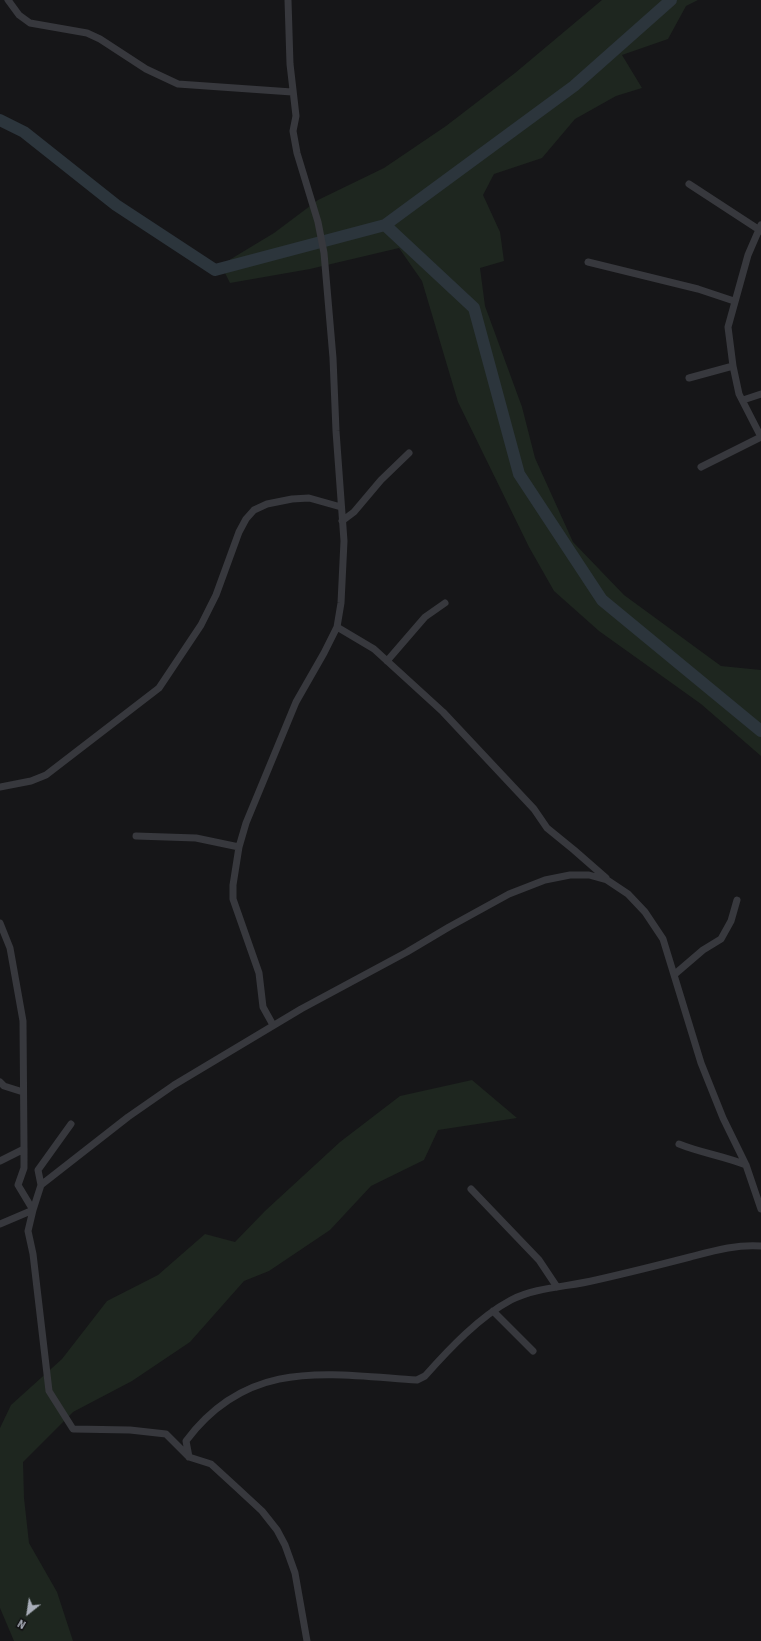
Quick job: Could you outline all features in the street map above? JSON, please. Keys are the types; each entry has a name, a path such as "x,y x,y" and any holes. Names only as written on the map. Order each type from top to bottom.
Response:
{"street":[{"path":"8,0 19,15 30,24 87,33 100,39 146,69 178,84 292,92"},
{"path":"273,1025 263,1007 259,973 233,899 232,892 246,823 296,702 324,654 337,626 344,541 340,507 341,483 336,431 333,358 324,253 318,222 293,131 296,116 292,92 288,0"},
{"path":"689,184 760,229 748,255 728,327 733,366 739,394 761,438 701,467"},
{"path":"588,262 698,290 734,302"},
{"path":"689,378 733,366"},
{"path":"743,400 761,394"},
{"path":"342,521 354,512 381,480 408,453"},
{"path":"0,788 31,781 46,775 155,693 179,660 201,625 216,595 239,532 246,519 254,510 267,504 298,498 309,498 340,507"},
{"path":"387,661 425,617 445,603"},
{"path":"337,626 374,649 443,712 534,809 547,828 607,880 628,894 645,912 663,939 708,1084 746,1165 761,1209"},
{"path":"136,836 196,838 240,847"},
{"path":"41,1185 150,1101 273,1025 407,952 490,904 527,886 557,876 589,875 607,880"},
{"path":"675,974 703,950 721,939 732,921 737,900"},
{"path":"0,923 10,948 23,1021 24,1168 18,1185 33,1210"},
{"path":"0,1082 4,1086 23,1092"},
{"path":"71,1124 38,1170 41,1185 28,1231 33,1254 36,1289 43,1335 43,1351 49,1391 73,1429 130,1430 166,1434 189,1457 210,1464 262,1511 277,1530 295,1573 308,1641"},
{"path":"679,1144 702,1153 727,1157 746,1165"},
{"path":"0,1161 24,1149"},
{"path":"471,1189 539,1260 557,1287"},
{"path":"0,1224 33,1210"},
{"path":"189,1457 186,1441 196,1427 218,1406 244,1390 272,1379 290,1376 356,1375 417,1380 425,1376 462,1337 493,1311 512,1299 557,1287 595,1281 745,1244 761,1246"},
{"path":"493,1311 533,1351"}],"shaded area":[{"path":"602,0 698,0 686,6 668,39 622,55 642,88 616,96 575,119 542,158 494,174 483,195 500,232 504,261 480,268 485,306 522,407 535,458 573,542 624,595 721,666 761,670 761,756 701,704 599,631 554,591 529,547 458,402 422,281 399,248 310,269 230,283 221,265 274,233 318,200 384,168 446,126 515,73"},
{"path":"472,1080 517,1118 438,1130 424,1160 371,1186 330,1230 269,1271 244,1281 190,1342 132,1381 73,1412 23,1462 24,1498 29,1543 57,1592 73,1641 14,1641 0,1608 0,1428 11,1405 62,1359 107,1301 158,1275 205,1234 235,1242 265,1211 340,1142 400,1096"}],"waterway":[{"path":"0,120 24,132 116,205 215,270 385,225 574,86 671,0"},
{"path":"385,225 474,308 519,474 602,600 761,731"}]}
